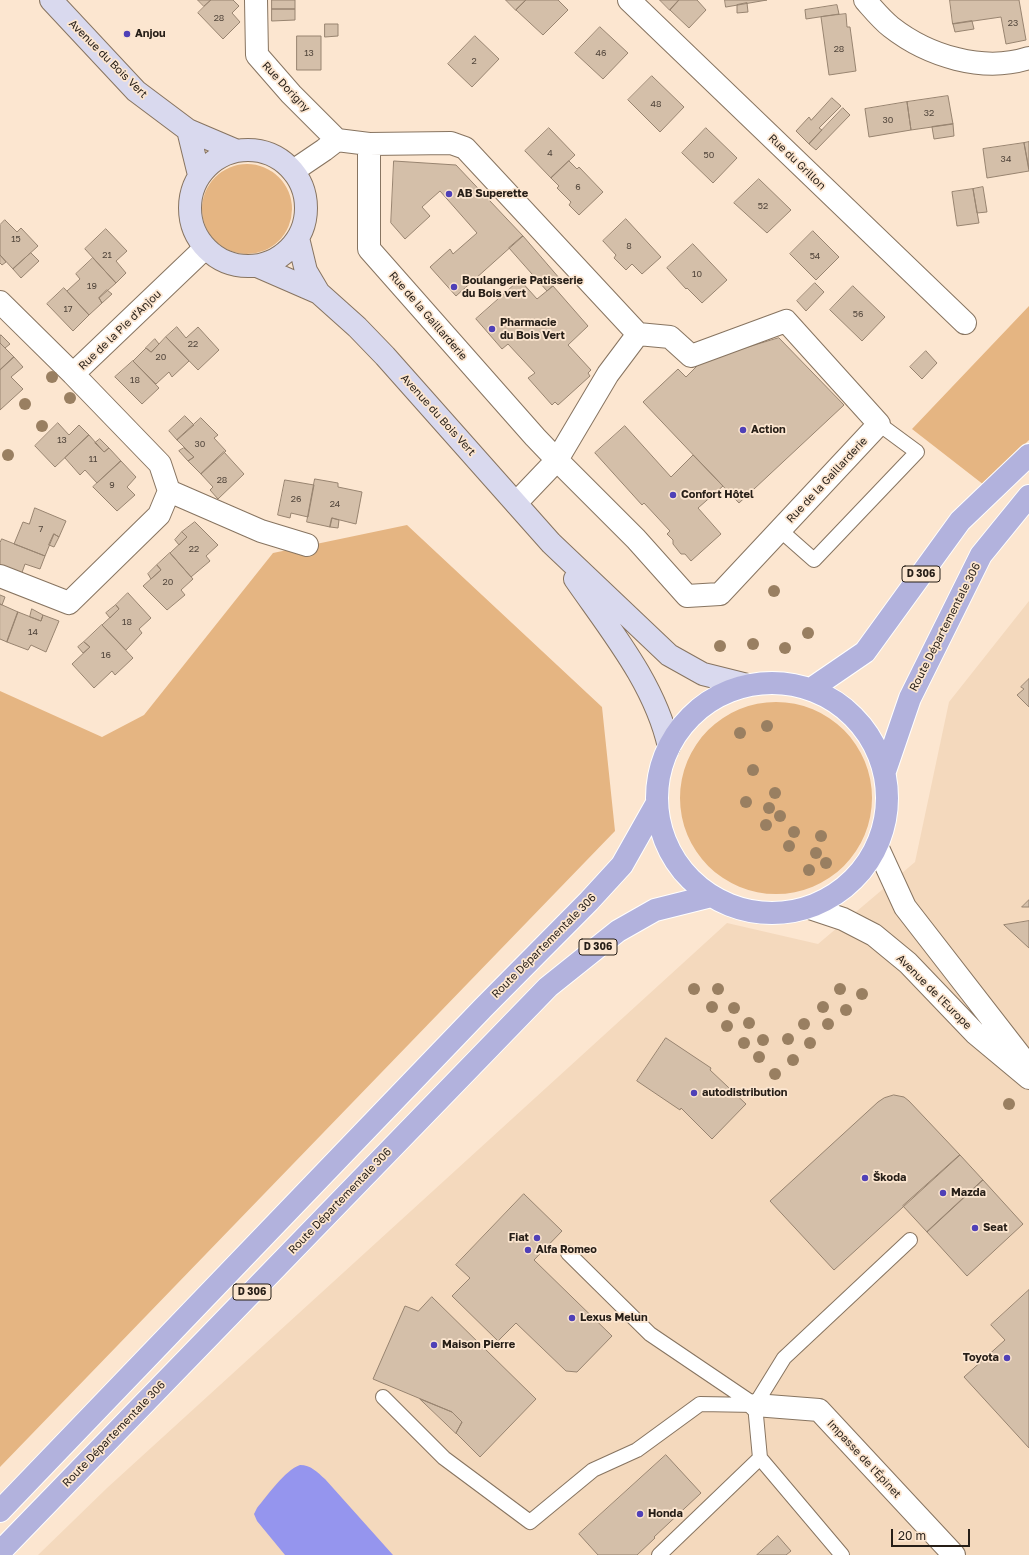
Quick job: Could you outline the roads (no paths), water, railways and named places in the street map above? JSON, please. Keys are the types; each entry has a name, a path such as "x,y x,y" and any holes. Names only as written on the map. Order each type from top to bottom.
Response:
{"main road":[{"name":"D 306","path":"811,689 865,652 960,521 1029,455"},
{"name":"Route Départementale 306","path":"886,771 910,698 981,555 1029,496"},
{"path":"780,682 811,689 845,707 870,736 886,771 889,796 885,822 877,846 858,878 833,898 810,908 775,915 746,912 711,896 693,884 674,859 661,830 657,803 660,771 668,747 674,737 694,713 719,695 747,685 780,682"},
{"name":"Route Départementale 306","path":"0,1510 483,1008 589,901 622,865 657,803"},
{"name":"Route Départementale 306","path":"0,1552 548,987 618,931 655,910 711,896"}],"street":[{"name":"Avenue du Bois Vert","path":"50,0 136,90 188,130 235,150"},
{"name":"Rue Dorigny","path":"256,0 257,55 291,94 337,140"},
{"name":"Rue du Grillon","path":"629,0 965,323"},
{"path":"865,0 890,26 920,46 948,57 980,63 1014,63 1029,58"},
{"path":"188,130 199,175"},
{"path":"293,170 337,140 369,144 451,143 465,148 638,334 670,336 691,356 786,321 879,424"},
{"name":"Rue de la Gaillarderie","path":"369,144 369,249 557,460 636,539 687,596 720,594 879,424"},
{"path":"235,150 261,151 278,158 293,170 302,186 306,203 304,221 298,238 287,251 273,261 257,266 238,265 220,259 205,248 193,228 190,205 199,175 214,160 235,150"},
{"name":"Avenue du Bois Vert","path":"298,238 306,271 319,293 357,327 385,356 551,543 668,655 703,674 747,685"},
{"name":"Rue de la Pie d'Anjou","path":"0,302 73,374 205,248"},
{"name":"Avenue du Bois Vert","path":"257,266 319,293"},
{"path":"516,503 557,460 608,374 638,334"},
{"path":"0,576 69,603 159,515 169,491 160,464 73,374"},
{"path":"169,491 261,531 307,545"},
{"name":"Avenue du Bois Vert","path":"551,543 626,652 646,687 661,718 668,747"},
{"name":"Avenue de l'Europe","path":"877,846 905,907 1029,1067"},
{"name":"Avenue de l'Europe","path":"810,908 843,919 874,935 908,963 975,1034 1029,1078"},
{"name":"Impasse de l'Épinet","path":"754,1404 819,1410 954,1555"}],"lane":[{"path":"780,530 814,560 917,452 879,424"},
{"path":"842,1555 760,1458 754,1404 784,1358 910,1240"},
{"path":"568,1253 650,1334 754,1404"},
{"path":"383,1397 444,1458 530,1522 593,1470 637,1450 700,1404 754,1404"},
{"path":"659,1555 760,1458"}],"place":[{"name":"Anjou","path":"127,34"},
{"name":"AB Superette","path":"449,194"},
{"name":"Boulangerie Patisserie du Bois vert","path":"454,287"},
{"name":"Pharmacie du Bois Vert","path":"492,329"},
{"name":"Action","path":"743,430"},
{"name":"Confort Hôtel","path":"673,495"},
{"name":"autodistribution","path":"694,1093"},
{"name":"Škoda","path":"865,1178"},
{"name":"Mazda","path":"943,1193"},
{"name":"Seat","path":"975,1228"},
{"name":"Fiat","path":"537,1238"},
{"name":"Alfa Romeo","path":"528,1250"},
{"name":"Lexus Melun","path":"572,1318"},
{"name":"Maison Pierre","path":"434,1345"},
{"name":"Toyota","path":"1007,1358"},
{"name":"Honda","path":"640,1514"}]}
